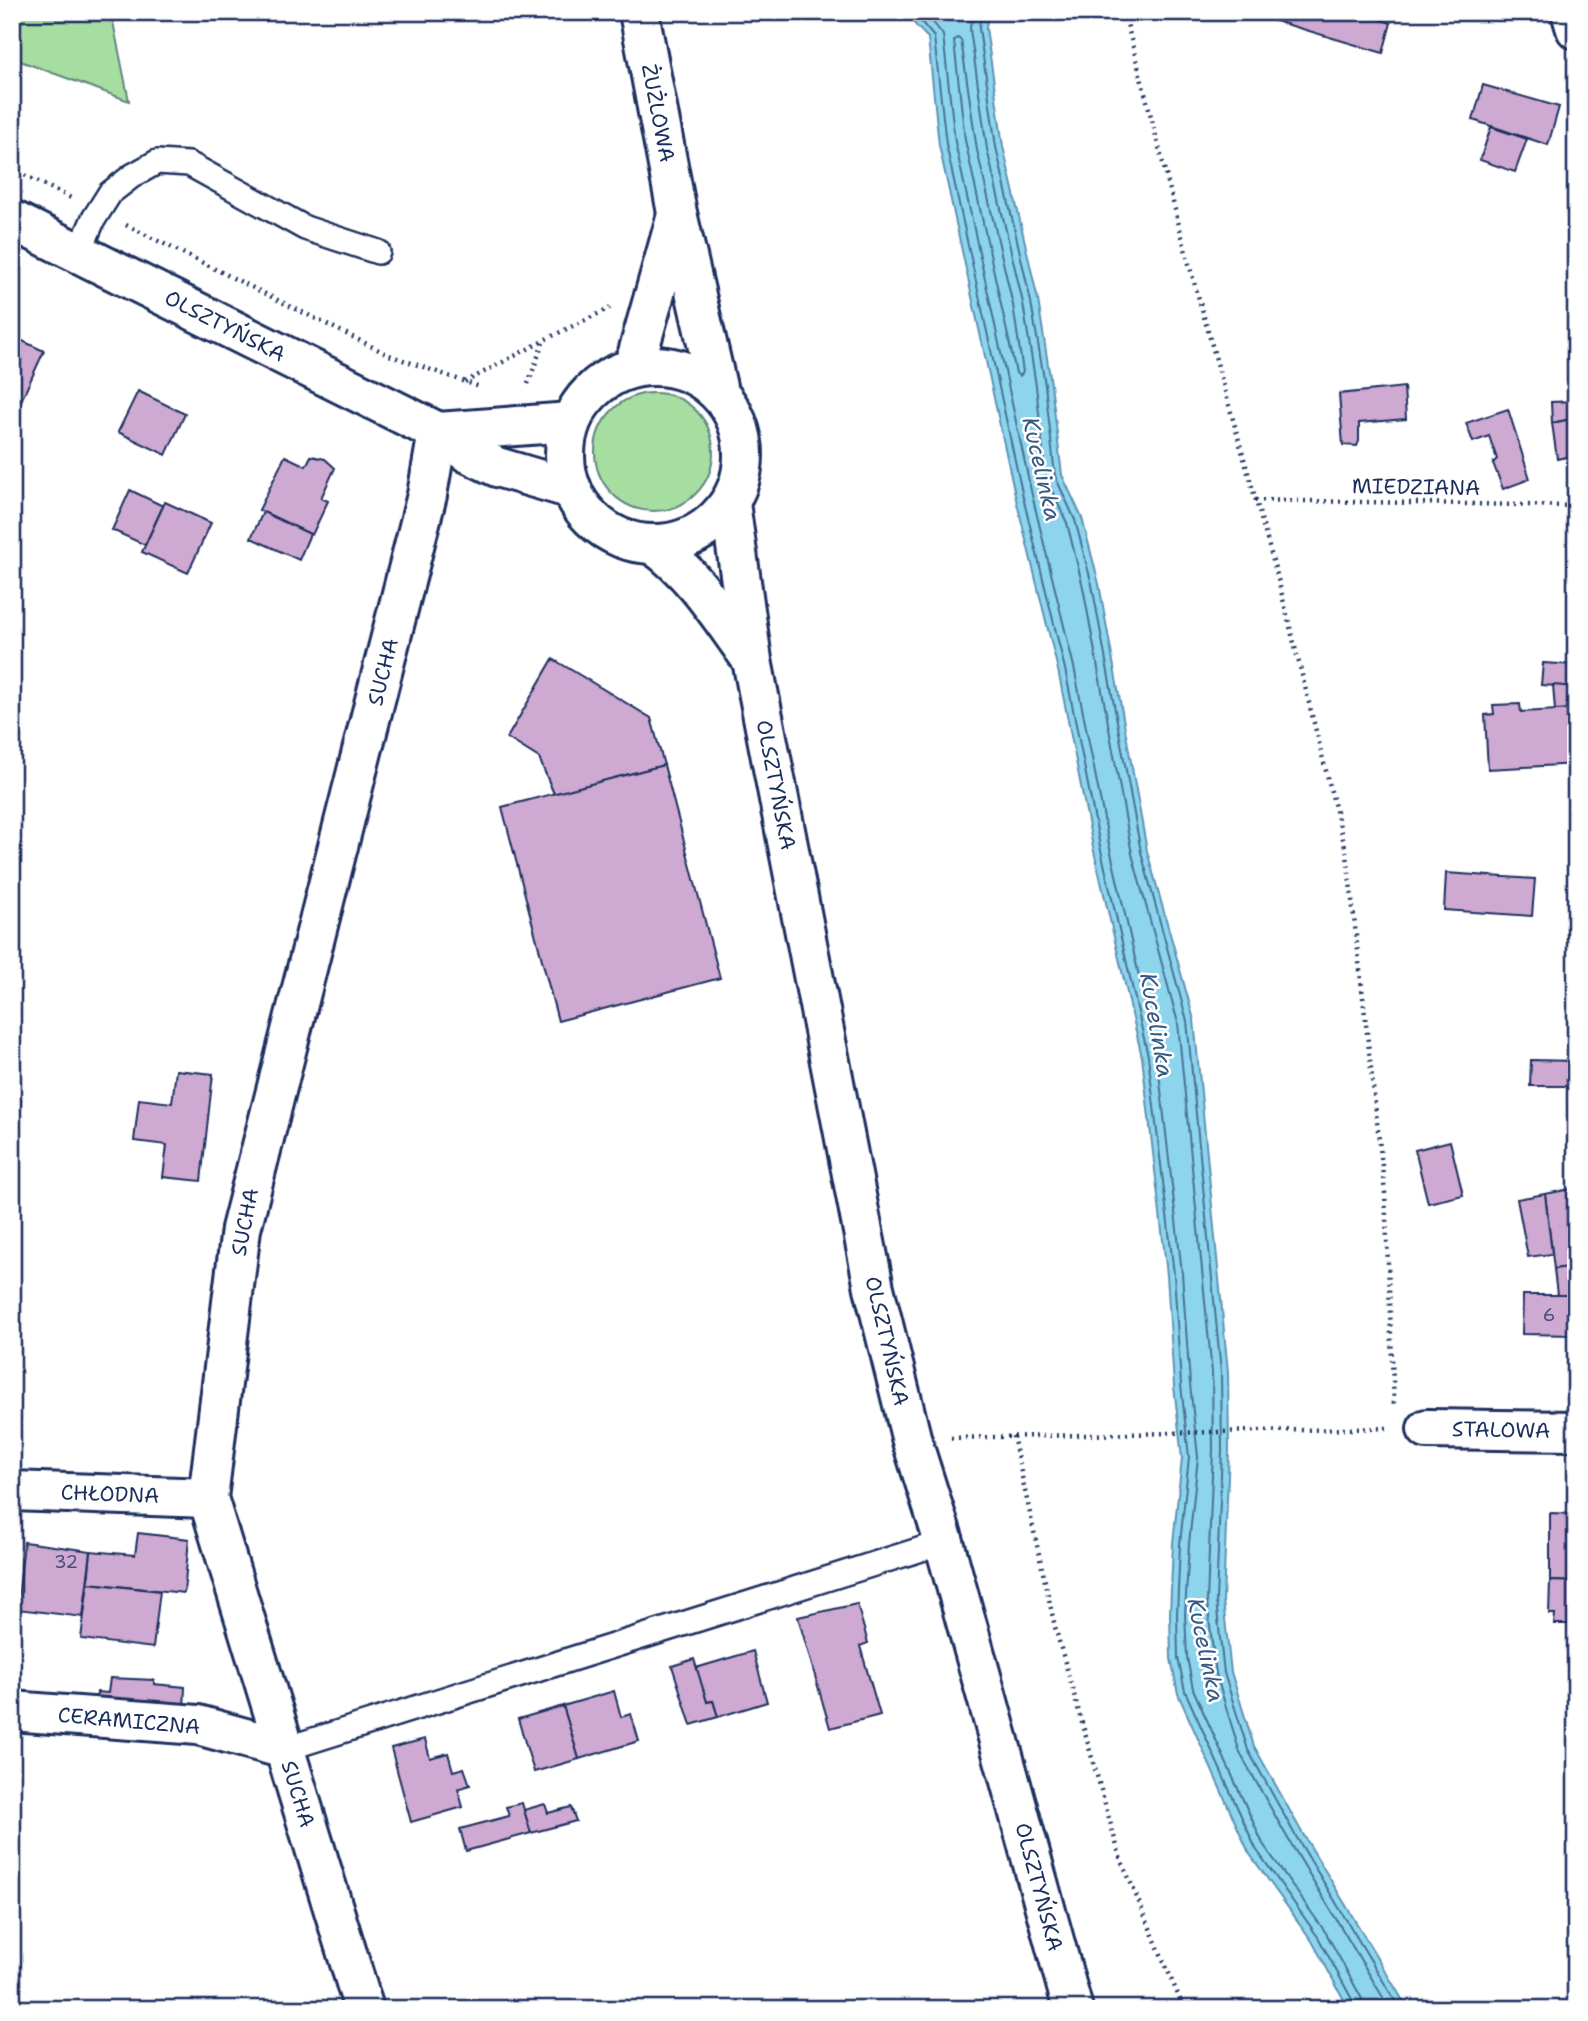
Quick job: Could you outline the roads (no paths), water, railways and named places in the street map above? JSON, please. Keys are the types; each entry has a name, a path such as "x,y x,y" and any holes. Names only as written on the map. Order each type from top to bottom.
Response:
{"street":[{"name":"ŻUŻLOWA","path":"639,12 677,213 718,391"},
{"path":"1572,12 1576,29"},
{"name":"ŻUŻLOWA","path":"634,367 677,213"},
{"name":"OLSZTYŃSKA","path":"12,220 438,432 468,453 571,506"},
{"path":"664,365 693,374 718,391 736,416 744,445 742,475 730,503 710,526 684,540 637,551 625,540 600,527 579,505 571,506 564,450 569,422 584,397 606,378 634,367 664,365"},
{"path":"438,432 569,422"},
{"name":"SUCHA","path":"364,2009 208,1497 241,1229 428,495 438,432"},
{"name":"OLSZTYŃSKA","path":"730,503 752,660 874,1289 912,1441 944,1542 1073,2009"},
{"name":"OLSZTYŃSKA","path":"637,551 676,561 696,583 752,660"},
{"name":"STALOWA","path":"1410,1422 1576,1431"},
{"name":"CHŁODNA","path":"12,1491 208,1497"},
{"name":"CERAMICZNA","path":"12,1711 198,1725 285,1749"}],"lane":[{"path":"79,253 110,193 157,162 189,163 305,228 378,252"},
{"path":"285,1749 944,1542"}],"water":[{"name":"Kucelinka","path":"903,12 988,12 986,28 1003,146 1038,300 1062,475 1082,518 1099,584 1147,851 1194,1020 1228,1372 1229,1450 1223,1601 1231,1672 1254,1746 1300,1829 1408,2009 1349,2009 1312,1941 1249,1853 1178,1694 1171,1659 1170,1614 1173,1543 1182,1458 1167,1275 1142,1057 1093,847 1058,670 1016,499 939,145 928,38"}]}
